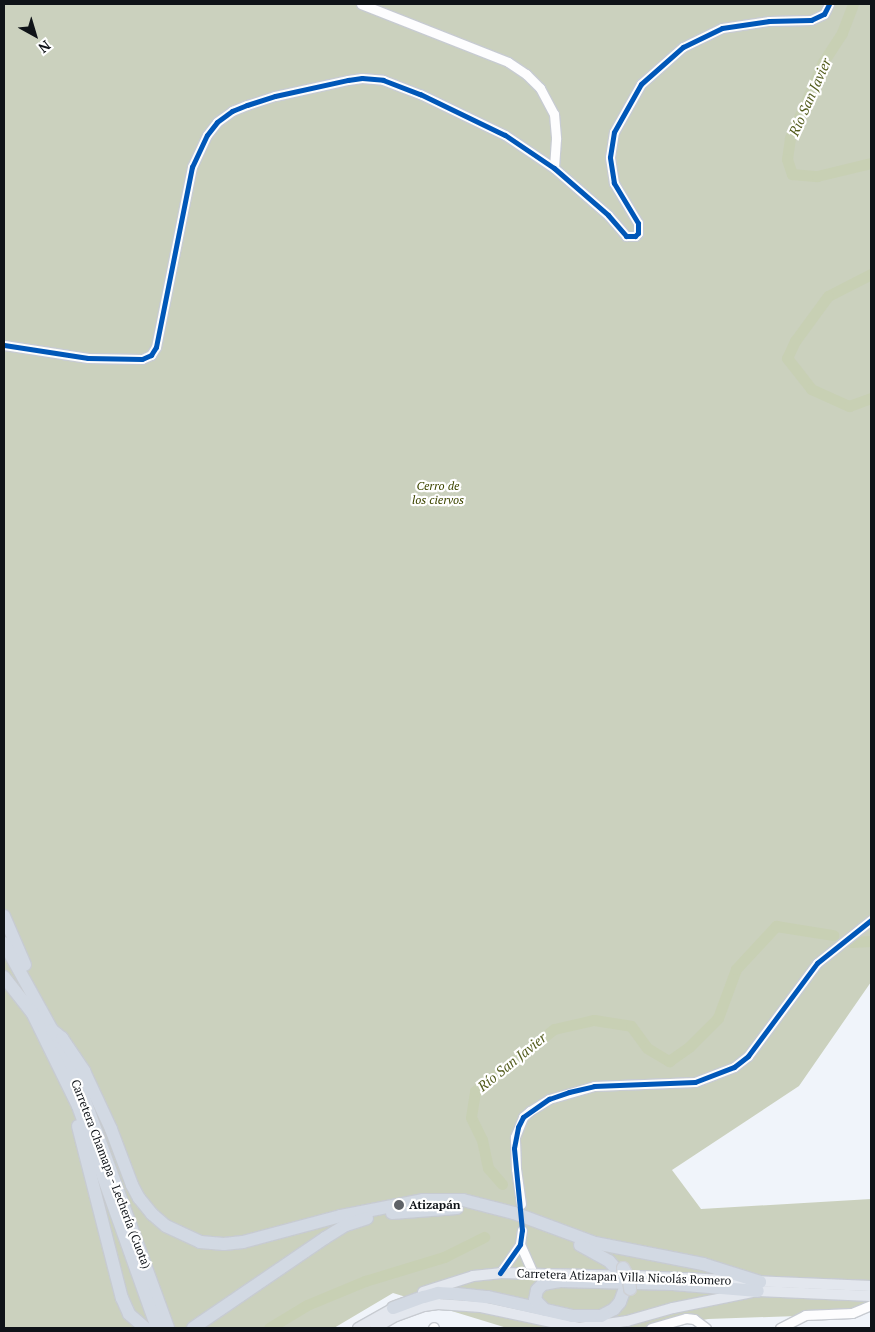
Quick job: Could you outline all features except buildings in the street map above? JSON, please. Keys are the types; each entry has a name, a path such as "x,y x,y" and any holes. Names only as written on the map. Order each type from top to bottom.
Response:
{"highway":[{"path":"4,916 28,970 37,1012"},
{"name":"Carretera Chamapa - Lechería (Cuota)","path":"4,943 65,1077 146,1283 168,1328"},
{"name":"Carretera Chamapa - Lechería (Cuota)","path":"4,960 37,1012 52,1030 84,1098 146,1283 157,1328"},
{"path":"4,977 37,1012"},
{"path":"52,1030 62,1038 84,1071 108,1122 132,1185 139,1198 152,1214 182,1236 200,1242 233,1243 382,1207 422,1200 463,1200 514,1213 595,1243 703,1264 759,1287"},
{"path":"65,1077 122,1298 128,1314 145,1328"},
{"path":"193,1328 346,1225 358,1220 394,1213 463,1208 490,1212 592,1250 620,1269"},
{"path":"595,1243 614,1257 628,1289 624,1307 606,1324"},
{"path":"545,1310 535,1300 536,1290 543,1284 560,1281 759,1287"},
{"path":"393,1308 438,1293 488,1297 572,1316 601,1316 614,1309 628,1289"}],"main road":[{"name":"Carretera Atizapan Villa Nicolás Romero","path":"358,1328 420,1293 449,1282 473,1276 500,1273 533,1273 759,1287 871,1296"},
{"name":"Carretera Atizapan Villa Nicolás Romero","path":"375,1328 396,1316 424,1306 438,1304 481,1307 579,1328 606,1324 759,1287 871,1286"}],"street":[{"path":"360,4 508,62 526,74 540,88 554,114 556,139 554,168"},
{"path":"4,344 88,358 142,358 151,355 156,347 192,167 203,143 216,122 232,111 275,96 355,78 383,80 420,94 505,135 554,168 608,215 626,236 635,236 638,233 638,224 614,183 610,157 611,142 616,127 641,84 683,47 722,28 769,21 811,20 824,14 829,4"},
{"path":"521,1204 516,1169 515,1137 523,1117 530,1110 549,1100 594,1086 695,1082 734,1067 748,1056 817,963 871,920"},
{"path":"500,1273 520,1244 522,1230"},
{"path":"520,1244 533,1273"},
{"path":"783,1327 805,1315 852,1313 871,1305"},
{"path":"651,1328 686,1318 694,1319 706,1328"}],"green space":[{"name":"Cerro de los ciervos","path":"4,4 871,4 871,982 799,1086 672,1170 701,1209 871,1199 871,1308 825,1315 708,1319 660,1328 507,1328 393,1293 334,1328 4,1328"}],"waterway":[{"name":"Río San Javier","path":"853,4 842,33 823,62 790,138 787,159 792,174 817,176 871,163"},
{"name":"Río San Javier","path":"871,274 828,296 795,341 787,358 811,389 849,406 871,398"},
{"name":"Río San Javier","path":"502,1184 488,1168 482,1140 471,1117 475,1091 554,1029 594,1020 631,1026 647,1048 669,1061 689,1047 718,1018 736,969 776,926 833,935"},
{"name":"Río San Javier","path":"851,942 871,941"},
{"name":"Río San Javier","path":"269,1328 307,1305 365,1281 444,1257 484,1237"}],"cycle path":[{"path":"4,345 88,358 142,359 151,355 156,347 192,167 207,135 217,122 232,111 247,105 275,96 348,80 362,78 383,80 420,94 505,135 554,168 608,215 626,236 635,236 638,233 638,223 614,183 610,157 614,132 641,84 683,47 722,28 769,21 811,20 824,14 829,4"},
{"path":"500,1273 520,1244 522,1230 514,1148 518,1127 523,1117 549,1099 594,1086 695,1082 734,1067 748,1056 817,963 871,920"}],"place":[{"name":"Atizapán","path":"399,1205"}]}
